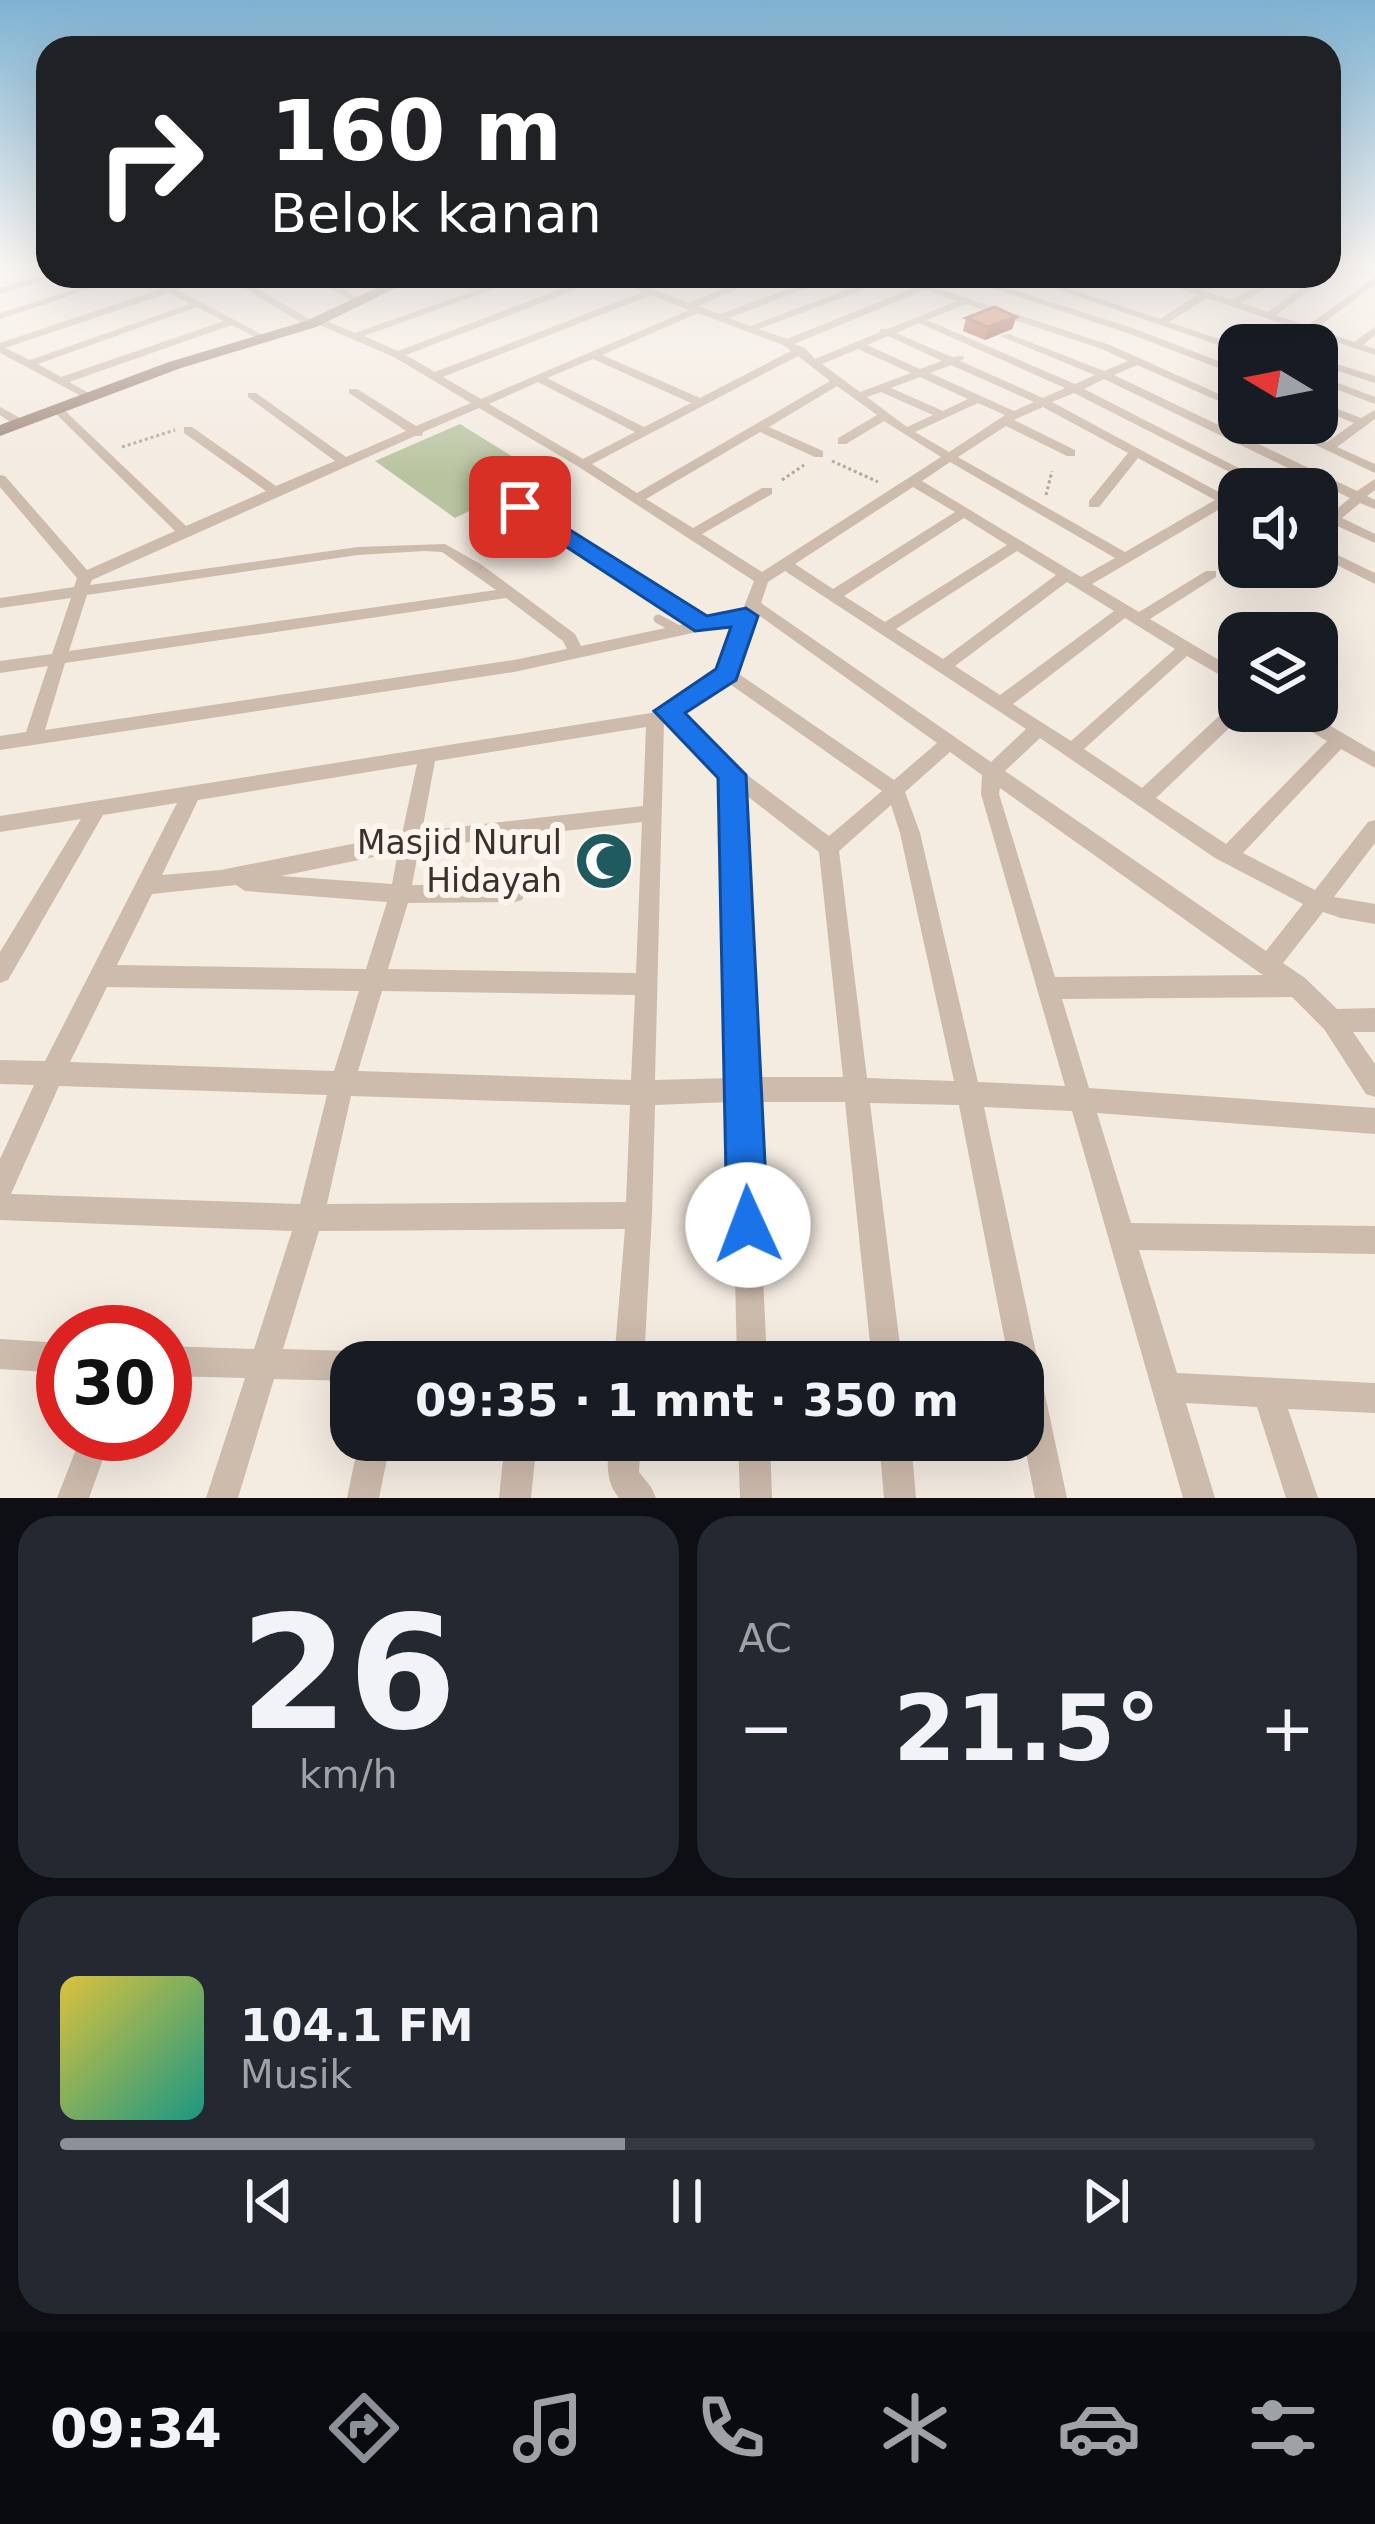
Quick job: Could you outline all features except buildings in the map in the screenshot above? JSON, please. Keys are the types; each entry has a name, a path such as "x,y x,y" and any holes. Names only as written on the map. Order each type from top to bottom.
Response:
{"street":[{"path":"0,348 36,335"},
{"path":"29,364 111,335"},
{"path":"61,381 195,335"},
{"path":"258,335 264,338"},
{"path":"0,431 87,396 274,335"},
{"path":"360,335 583,464 761,579"},
{"path":"398,355 450,335"},
{"path":"432,377 543,335"},
{"path":"33,738 82,585 273,490 418,433 633,335"},
{"path":"769,335 801,350 857,397 948,459 1124,557"},
{"path":"787,343 807,335"},
{"path":"817,362 876,335"},
{"path":"893,335 1041,401 1218,496"},
{"path":"953,335 1074,388 1232,468"},
{"path":"1073,335 1218,398"},
{"path":"1106,347 1133,335"},
{"path":"1142,335 1218,365"},
{"path":"1354,346 1369,335"},
{"path":"857,397 1005,336 1104,375 1375,505"},
{"path":"1338,340 1375,355"},
{"path":"1338,343 1375,355"},
{"path":"856,344 977,399 1071,453"},
{"path":"0,348 87,396"},
{"path":"583,464 801,350"},
{"path":"594,355 701,403"},
{"path":"0,824 427,758 661,715 727,674 761,579 1011,418 1135,362"},
{"path":"1338,368 1375,380"},
{"path":"540,379 644,432"},
{"path":"638,499 838,381"},
{"path":"1338,386 1375,400"},
{"path":"882,388 943,415"},
{"path":"353,391 418,433"},
{"path":"252,395 345,462"},
{"path":"906,432 977,399"},
{"path":"56,408 183,532"},
{"path":"0,410 20,423"},
{"path":"1338,412 1362,422"},
{"path":"1329,447 1375,413"},
{"path":"842,441 884,416"},
{"path":"760,427 819,454"},
{"path":"188,430 273,490"},
{"path":"1322,444 1375,469"},
{"path":"1094,504 1136,452"},
{"path":"0,479 82,585"},
{"path":"1338,518 1375,483"},
{"path":"903,485 963,513 1218,667"},
{"path":"693,534 766,491"},
{"path":"520,507 704,625"},
{"path":"944,667 1072,580 1218,511"},
{"path":"833,596 963,513"},
{"path":"1338,521 1375,538"},
{"path":"885,629 1017,545"},
{"path":"0,603 82,585 358,551 445,548 569,638 577,651"},
{"path":"1338,559 1375,579"},
{"path":"786,565 1230,853 1317,902 1349,913 1375,914"},
{"path":"1000,704 1131,615 1211,574"},
{"path":"0,667 507,593"},
{"path":"0,743 514,666 704,625 748,609"},
{"path":"748,609 950,742 1298,986 1332,1021 1375,1084"},
{"path":"1072,750 1186,648"},
{"path":"727,674 895,790 910,833 970,1095 1052,1498"},
{"path":"661,715 829,848 885,1341"},
{"path":"630,1341 661,715"},
{"path":"1144,798 1218,728"},
{"path":"1038,729 992,772 990,794 1199,1498"},
{"path":"1326,732 1373,757"},
{"path":"1230,853 1340,740"},
{"path":"829,848 950,742"},
{"path":"222,1498 310,1218 340,1086 400,894 427,758"},
{"path":"732,775 751,1341"},
{"path":"0,1189 52,1073 191,795"},
{"path":"0,972 98,807"},
{"path":"147,885 221,879 410,841 654,812"},
{"path":"1268,966 1373,835"},
{"path":"221,879 400,894 515,893"},
{"path":"101,976 647,984"},
{"path":"1048,988 1298,986"},
{"path":"1332,1021 1375,1020"},
{"path":"0,1072 644,1094 744,1088 860,1091 1081,1099 1375,1121"},
{"path":"0,1207 310,1218 639,1215"},
{"path":"1122,1237 1375,1240"},
{"path":"0,1354 36,1356"},
{"path":"192,1362 330,1365"},
{"path":"1166,1387 1375,1398"},
{"path":"1268,1395 1302,1498"},
{"path":"74,1498 88,1461"},
{"path":"364,1498 371,1461"},
{"path":"515,1498 519,1461"},
{"path":"624,1461 623,1478 640,1498"},
{"path":"755,1461 756,1498"},
{"path":"897,1461 901,1498"}],"lane":[{"path":"658,619 679,630"}],"path":[{"path":"103,454 167,431 188,430"},
{"path":"766,491 819,454 903,485"},
{"path":"520,507 524,494 583,464"},
{"path":"1029,504 1044,498 1052,472"}],"green space":[{"path":"460,424 542,475 455,518 375,461"}],"place":[{"name":"Masjid Nurul Hidayah","path":"604,861"}],"route":[{"path":"520,507 704,625 746,616 727,674 667,711 732,775 748,1225"}]}
